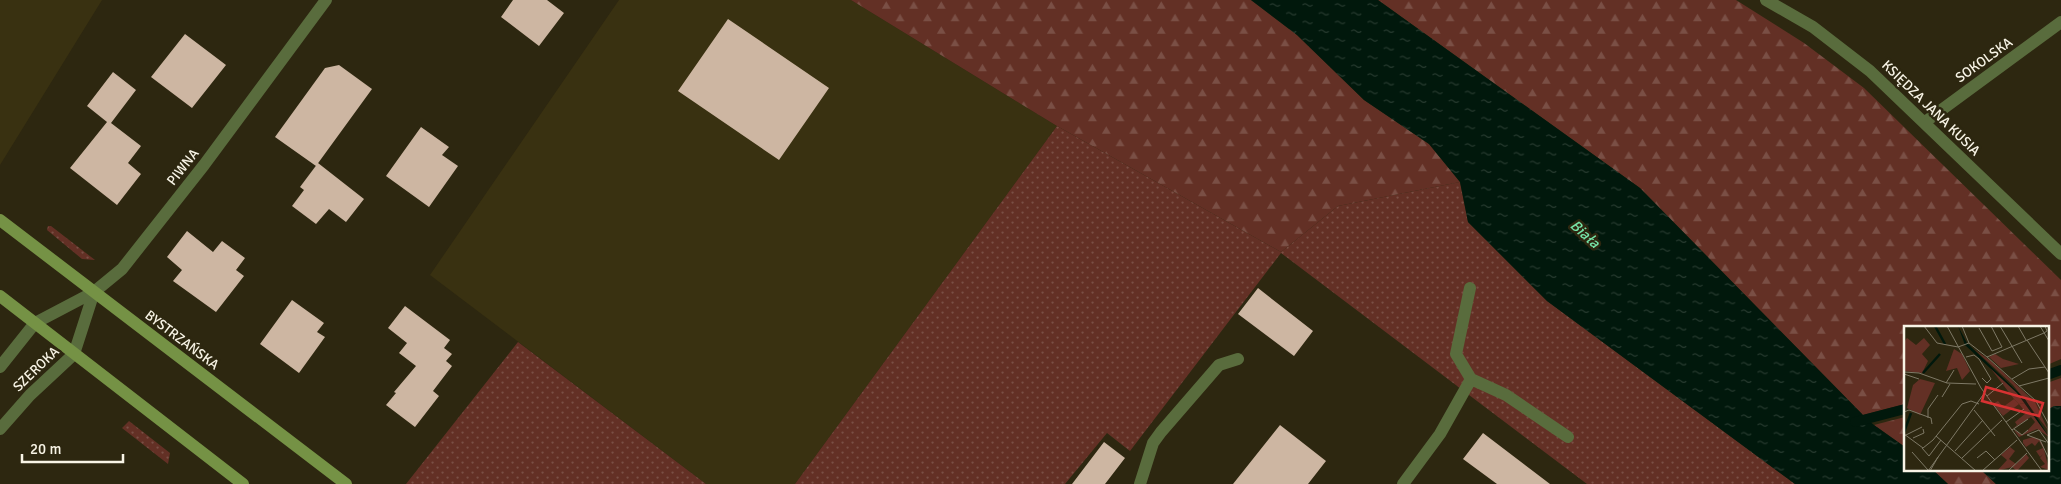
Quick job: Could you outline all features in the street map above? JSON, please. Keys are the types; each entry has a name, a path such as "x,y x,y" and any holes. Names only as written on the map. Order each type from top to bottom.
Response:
{"main road":[{"name":"BYSTRZAŃSKA","path":"0,220 346,484"},
{"path":"0,296 243,484"}],"street":[{"name":"PIWNA","path":"94,292 122,269 204,165 326,0"},
{"name":"KSIĘDZA JANA KUSIA","path":"1766,0 1813,27 1870,70 2061,254"},
{"name":"SOKOLSKA","path":"1925,122 2061,22"},
{"path":"1470,288 1456,354 1471,378 1506,395 1568,437"},
{"name":"SZEROKA","path":"0,367 35,323 94,292"},
{"path":"74,354 94,292"},
{"name":"SZEROKA","path":"0,429 30,395 74,354"},
{"path":"1140,484 1153,443 1161,432 1219,364 1238,359"},
{"path":"1403,484 1440,434 1471,378"}],"shaded area":[{"path":"0,0 102,0 0,165"},
{"path":"619,0 851,0 1057,126 795,484 706,484 430,275"}],"green space":[{"path":"851,0 1251,0 1297,35 1364,100 1429,144 1460,182 1338,206 1281,252 1057,126"},
{"path":"1378,0 1736,0 1804,43 1864,88 2061,280 2061,359 2048,365 2048,326 1904,326 1904,404 1863,415 1640,188"},
{"path":"1057,126 1281,252 1338,206 1460,182 1468,222 1547,301 1795,484 1587,484 1281,253 1130,451 1107,433 1065,484 795,484"},
{"path":"48,226 51,226 95,260 82,259 47,230"},
{"path":"518,342 706,484 406,484"},
{"path":"2061,378 2061,406 2054,406 2048,409 2048,383"},
{"path":"1904,417 1904,446 1874,425"},
{"path":"129,421 170,453 168,464 122,428"},
{"path":"1935,472 1983,472 1996,484 1948,484"}],"water":[{"name":"Biała","path":"1251,0 1378,0 1640,188 1863,415 1904,446 1904,472 1935,472 1948,484 1795,484 1547,301 1468,222 1460,182 1429,144 1364,100 1297,35"},
{"path":"2054,406 2061,406 2061,484 1996,484 1983,472 2048,472 2048,409"}],"building":[{"path":"513,0 547,0 564,13 539,46 501,17"},
{"path":"728,19 829,88 779,160 678,91"},
{"path":"185,34 226,65 192,108 151,77"},
{"path":"339,65 372,89 316,166 275,137 325,68"},
{"path":"113,72 136,90 111,123 141,146 128,163 141,174 117,205 70,168 107,122 87,106"},
{"path":"421,127 449,147 442,155 458,166 429,207 386,176"},
{"path":"318,163 364,199 346,222 329,209 316,224 292,206 304,190 300,187"},
{"path":"187,231 213,252 222,241 245,258 236,270 244,276 216,312 173,281 182,270 167,257"},
{"path":"1258,288 1313,331 1294,356 1238,314"},
{"path":"292,300 324,323 317,332 325,337 299,373 260,344"},
{"path":"405,306 450,340 444,348 452,354 446,361 452,366 433,391 439,396 415,427 386,405 396,393 394,392 416,366 399,353 407,343 388,328"},
{"path":"1280,425 1326,461 1308,484 1233,484"},
{"path":"1483,433 1550,484 1497,484 1463,459"},
{"path":"1104,442 1125,458 1105,484 1072,484"}],"waterway":[{"path":"2048,375 2061,370"},
{"path":"1855,422 1904,409"}]}
